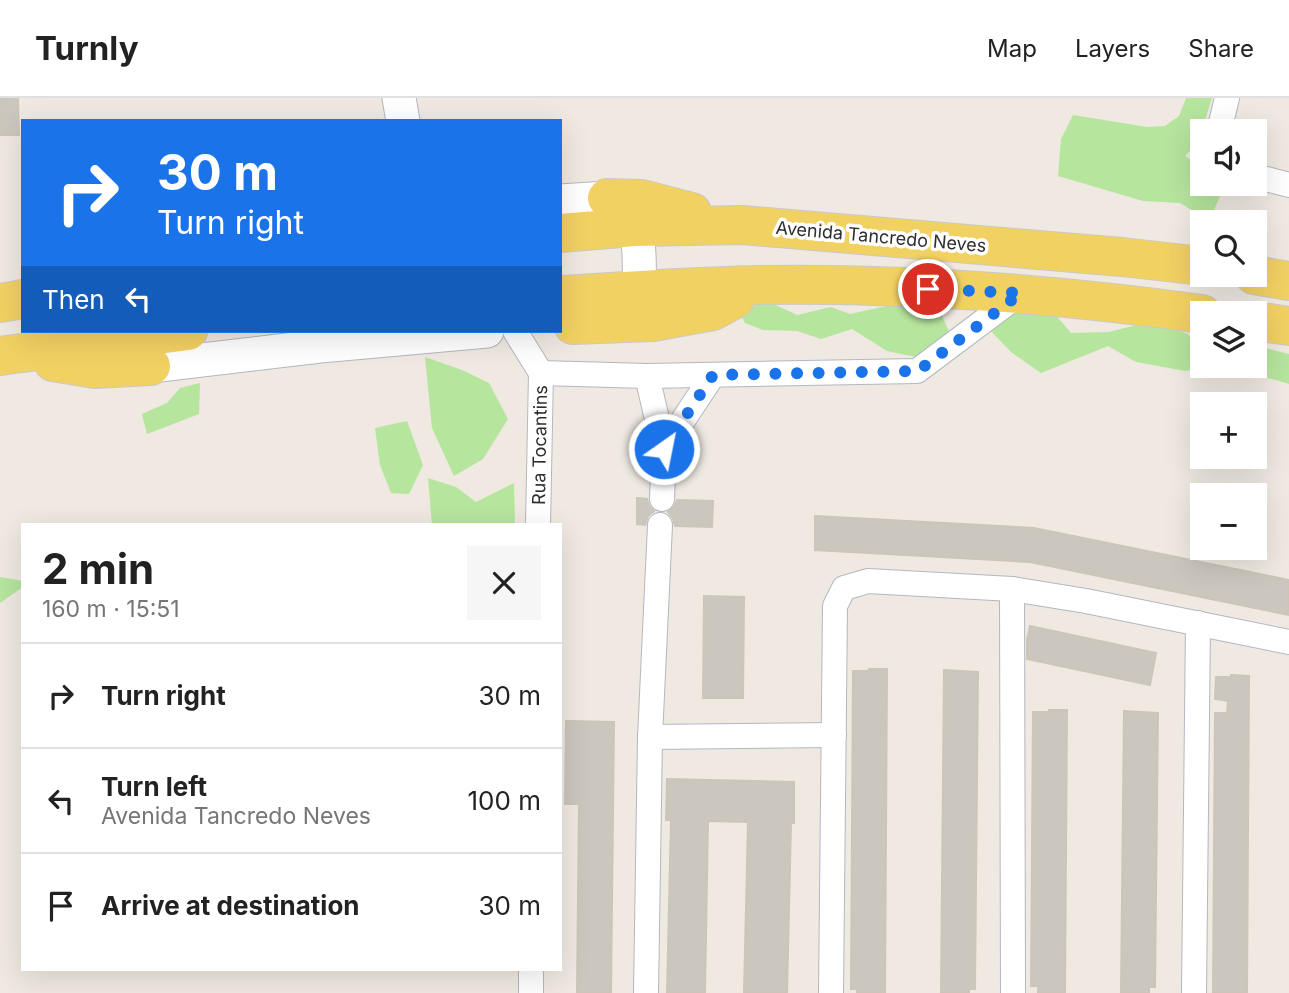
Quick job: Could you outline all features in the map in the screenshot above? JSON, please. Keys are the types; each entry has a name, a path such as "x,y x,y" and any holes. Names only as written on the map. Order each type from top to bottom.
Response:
{"main road":[{"path":"384,119 385,98"},
{"path":"399,98 403,119"},
{"path":"607,198 625,212 634,227 640,254 639,291"},
{"path":"562,201 642,199 742,225"},
{"name":"Avenida Tancredo Neves","path":"562,233 634,227 742,225 1190,265"},
{"path":"1267,277 1289,281"},
{"path":"564,315 653,322 713,311 761,285"},
{"path":"564,315 639,291 761,285 874,286 1021,293 1190,312"},
{"path":"1267,323 1289,326"},
{"path":"5,356 95,369 136,345 181,333"},
{"path":"136,345 320,346 466,333"}],"street":[{"path":"1222,119 1227,98"},
{"path":"1267,179 1289,185"},
{"path":"541,373 647,376 918,371 1021,293"},
{"name":"Rua Tocantins","path":"517,333 541,373 538,523"},
{"path":"664,449 713,375"},
{"path":"647,376 664,449 662,499"},
{"path":"646,993 650,737 660,525"},
{"path":"831,993 835,606 844,588 868,581 1012,589 1289,642"},
{"path":"1012,589 1013,993"},
{"path":"1194,993 1198,623"},
{"path":"650,737 834,735"},
{"path":"531,971 531,993"}],"green space":[{"path":"1186,98 1212,98 1205,119 1190,119 1190,151 1185,156 1190,159 1190,196 1220,196 1214,210 1191,210 1180,203 1143,201 1058,176 1061,139 1073,115 1147,127 1165,126 1179,116"},
{"path":"767,301 797,315 831,307 850,314 887,306 922,305 939,309 960,356 931,360 887,351 852,329 821,339 797,331 763,330 745,323 739,311"},
{"path":"1020,302 1053,312 1071,333 1109,332 1152,321 1188,334 1190,370 1136,362 1108,346 1041,373 1011,352 987,327"},
{"path":"1267,348 1289,354 1289,384 1268,378"},
{"path":"425,357 489,383 508,419 483,459 454,476 432,428"},
{"path":"200,383 199,414 147,434 142,414 167,403 180,388"},
{"path":"407,421 423,465 409,494 391,493 380,465 375,428"},
{"path":"428,478 456,487 476,502 514,483 515,523 432,523"},
{"path":"0,577 21,581 21,588 0,603"}],"building":[{"path":"0,98 18,98 19,135 0,135"},
{"path":"637,498 647,499 654,511 648,516 645,525 637,524"},
{"path":"677,500 713,501 712,527 675,526 668,512"},
{"path":"815,516 1034,528 1289,580 1289,615 1030,562 815,550"},
{"path":"704,596 744,597 743,698 703,698"},
{"path":"1030,626 1156,653 1150,685 1027,659"},
{"path":"887,669 885,993 857,993 857,989 851,989 853,671"},
{"path":"944,670 978,672 975,989 969,989 969,993 941,993"},
{"path":"1249,676 1247,993 1213,993 1215,713 1227,713 1228,701 1215,699 1216,677"},
{"path":"1067,710 1065,993 1038,993 1038,986 1031,986 1033,712"},
{"path":"1124,711 1158,713 1155,987 1149,987 1149,993 1121,993"},
{"path":"566,721 614,722 611,993 577,993 579,804 565,804"},
{"path":"667,779 794,782 787,993 744,993 748,822 708,821 705,993 667,993 671,820 666,820"}],"route":[{"path":"664,449 713,375 918,371 1021,293 928,289"}]}
